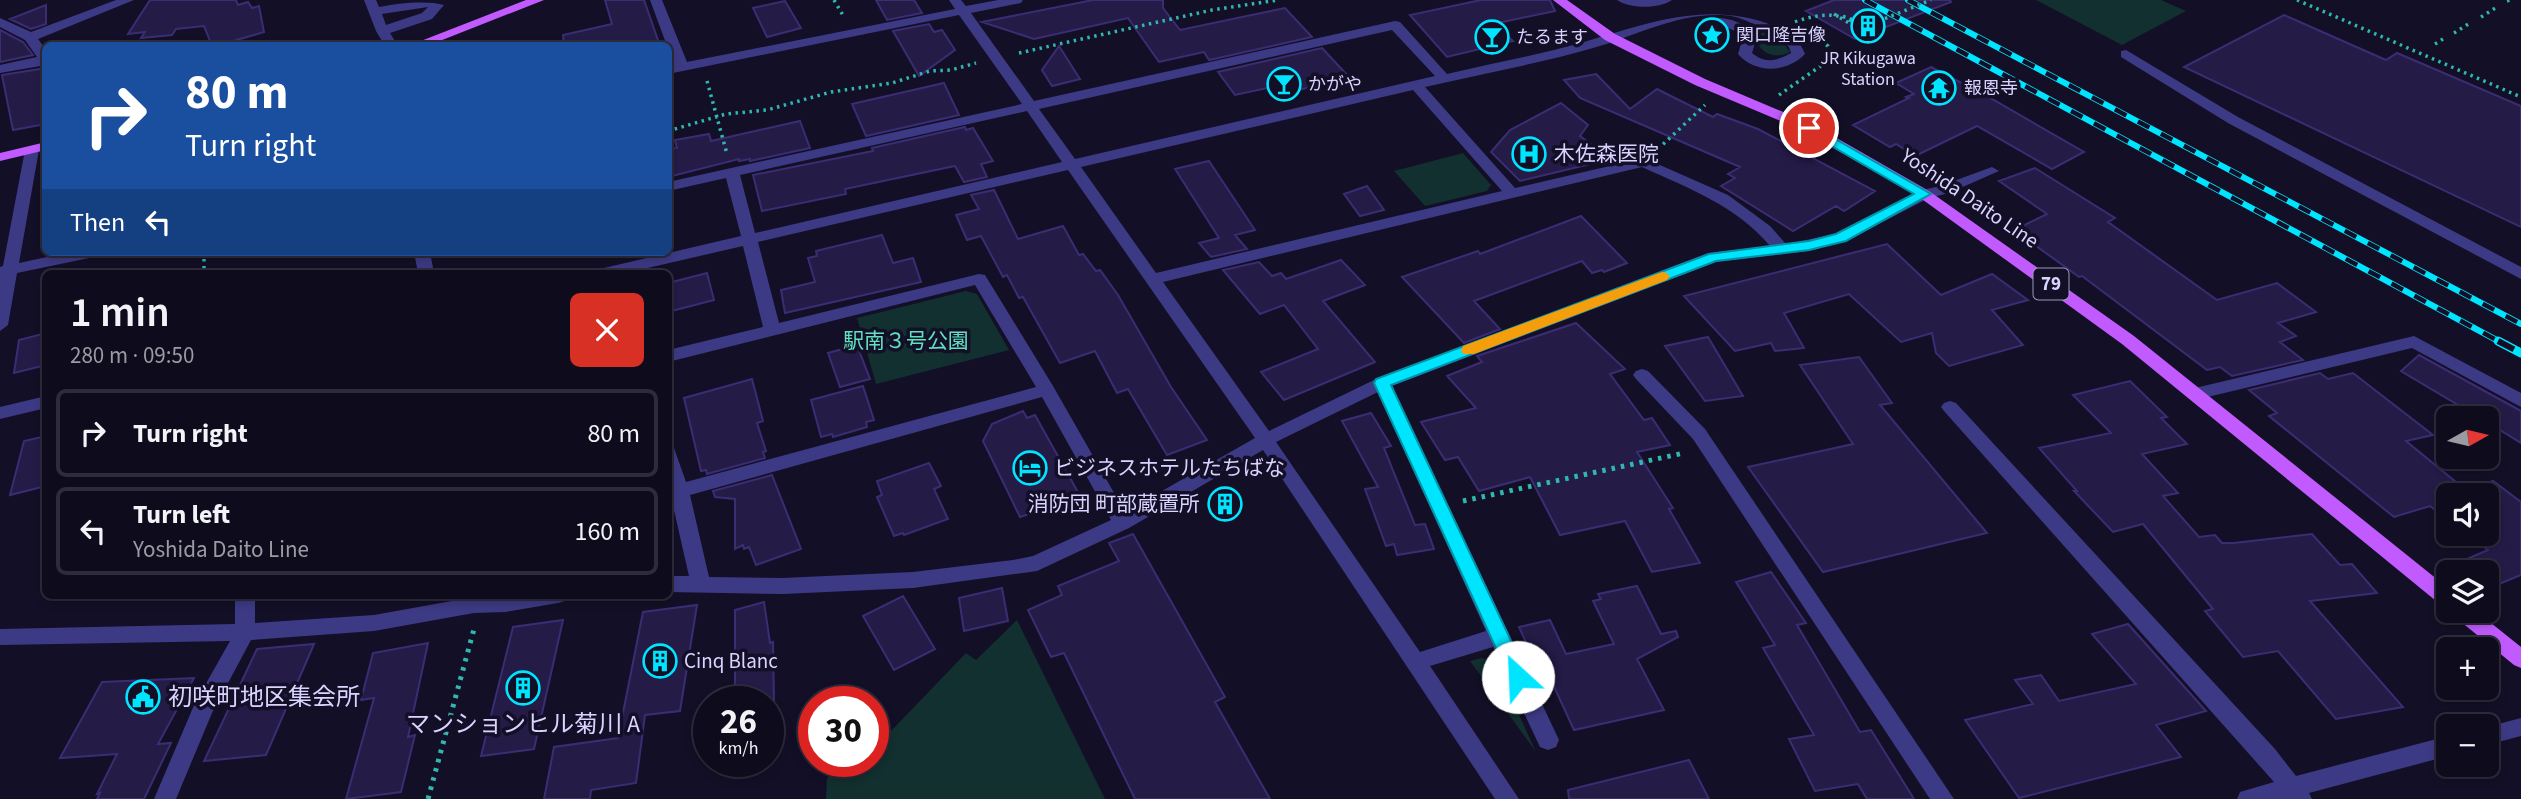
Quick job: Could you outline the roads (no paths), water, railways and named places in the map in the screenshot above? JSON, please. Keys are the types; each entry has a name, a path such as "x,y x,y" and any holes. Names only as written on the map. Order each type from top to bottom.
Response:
{"main road":[{"path":"425,42 538,0"},
{"name":"Yoshida Daito Line","path":"1559,0 1610,37 1700,82 1809,128 1924,194 2128,340 2436,589"},
{"path":"0,157 39,148"},
{"path":"2477,623 2521,659"}],"street":[{"path":"30,37 128,0"},
{"path":"656,0 668,42"},
{"path":"675,69 959,6 1017,0"},
{"path":"1621,0 1634,19 1632,28"},
{"path":"1621,0 1648,3 1666,0"},
{"path":"1707,22 1722,21 1746,32 1750,37 1745,54 1756,62 1774,65 1798,54 1795,45 1785,38 1746,17 1727,11 1712,0"},
{"path":"382,31 427,16 438,5 432,1 418,1 373,6 382,31 389,42"},
{"path":"959,6 1265,440 1508,799"},
{"path":"1610,37 1664,32 1722,18 1727,11"},
{"path":"617,270 1589,45 1632,28 1706,12 1727,11"},
{"path":"0,22 30,37 42,57"},
{"path":"672,186 1395,25 1445,79"},
{"path":"2126,54 2233,120 2521,274"},
{"path":"0,69 42,60"},
{"path":"1417,86 1512,194"},
{"path":"0,325 5,271 39,148"},
{"path":"1153,279 1644,162 1723,198 1765,229 1781,248"},
{"path":"672,584 783,586 913,580 1013,568 1061,553 1122,523 1265,440 1382,383 1714,257 1809,246 1841,238 1924,194 1944,190 1992,171"},
{"path":"732,173 772,329"},
{"path":"5,271 75,256"},
{"path":"672,355 979,279 1047,390 1122,523"},
{"path":"2195,394 2414,342 2521,401"},
{"path":"1642,375 1708,447 1943,799"},
{"path":"1382,383 1548,740"},
{"path":"680,491 1047,390"},
{"path":"0,413 42,403"},
{"path":"1950,407 2297,793"},
{"path":"672,466 701,584"},
{"path":"165,799 203,710 245,632 244,599"},
{"path":"0,637 245,632 374,623 476,602 505,604 534,599"},
{"path":"1414,662 1479,644 1498,635"},
{"path":"2499,733 2521,727"},
{"path":"2248,799 2297,793 2436,750"}],"railway":[{"path":"1865,0 2502,343"},
{"path":"1908,0 2521,324"},
{"path":"2498,341 2521,353"}],"place":[{"name":"JR Kikugawa Station","path":"1868,26"},
{"name":"関口隆吉像","path":"1712,35"},
{"name":"たるます","path":"1492,37"},
{"name":"かがや","path":"1284,84"},
{"name":"報恩寺","path":"1939,88"},
{"name":"木佐森医院","path":"1529,154"},
{"name":"ビジネスホテルたちばな","path":"1030,468"},
{"name":"消防団 町部蔵置所","path":"1225,504"},
{"name":"Cinq Blanc","path":"660,661"},
{"name":"マンションヒル菊川 A","path":"523,688"},
{"name":"初咲町地区集会所","path":"143,697"}],"park label":[{"name":"駅南３号公園","path":"906,341"}]}
